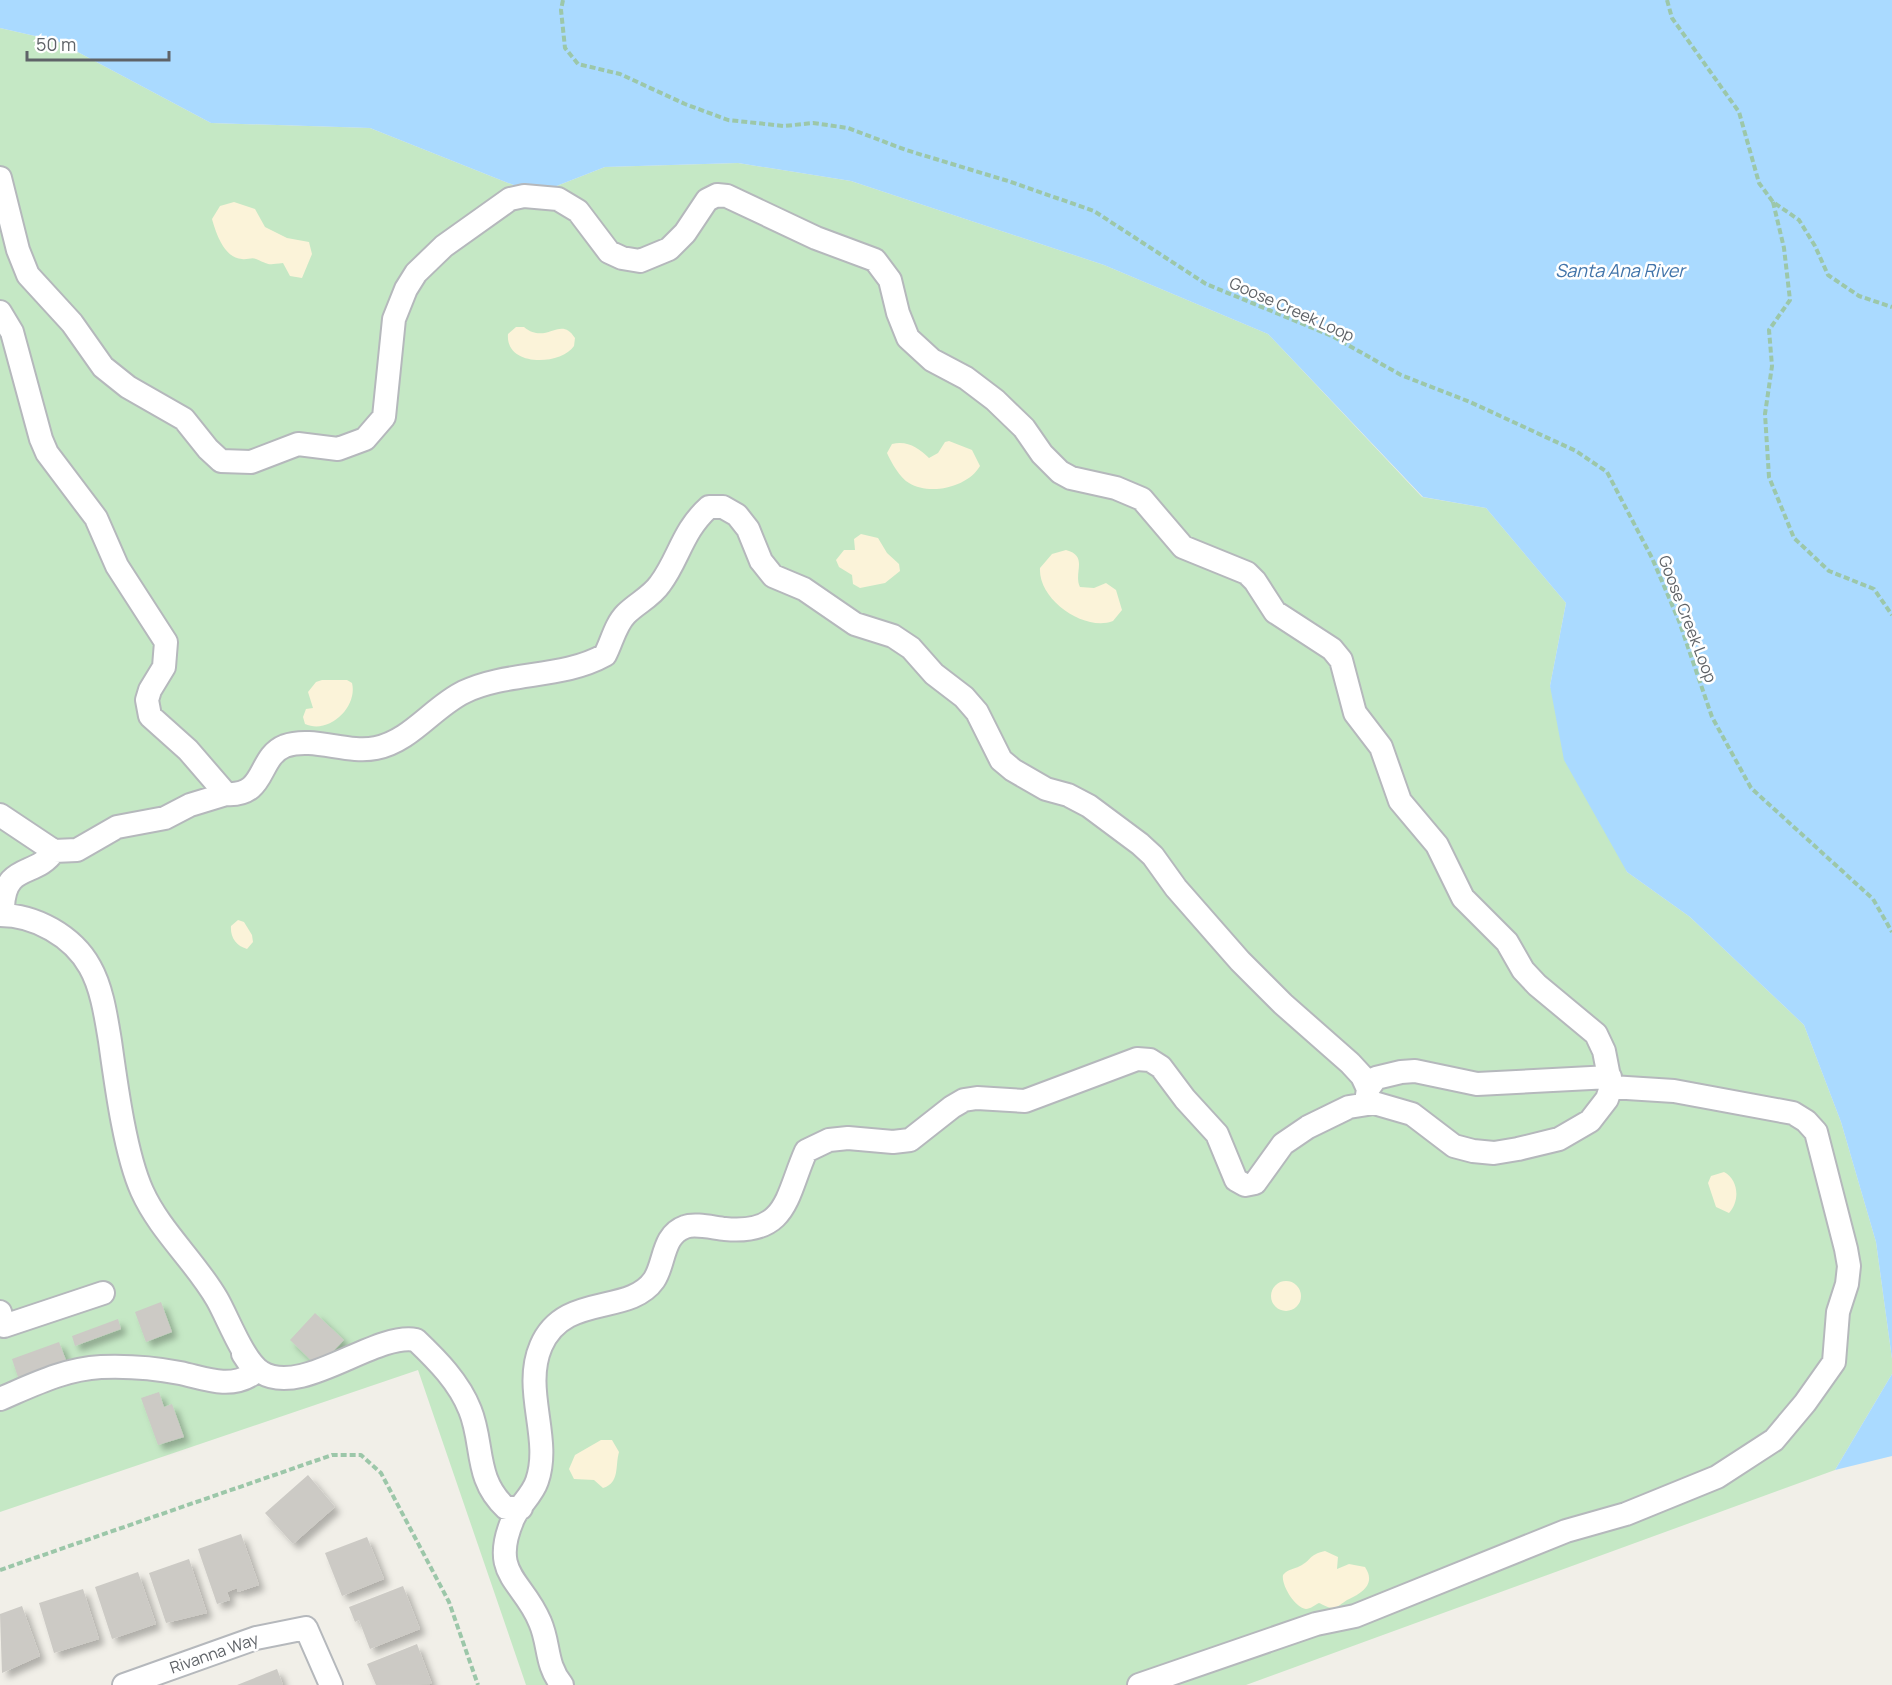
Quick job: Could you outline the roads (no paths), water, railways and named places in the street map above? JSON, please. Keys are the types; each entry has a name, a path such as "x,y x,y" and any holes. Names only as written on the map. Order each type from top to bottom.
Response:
{"street":[{"path":"0,178 18,250 28,275 72,323 103,367 128,387 184,419 208,449 221,461 251,462 298,444 339,448 365,439 384,417 394,319 406,289 416,273 444,246 510,199 524,196 558,199 578,211 609,252 622,258 640,261 669,249 686,233 707,200 717,195 727,196 816,238 875,260 890,280 898,313 908,338 932,360 966,378 995,400 1024,428 1042,454 1060,472 1071,478 1116,488 1142,500 1183,547 1246,573 1256,581 1275,612 1332,649 1341,660 1352,708 1381,747 1400,801 1437,844 1462,898 1507,942 1523,970 1537,985 1596,1034 1604,1051 1610,1082 1599,1111 1575,1131 1541,1144 1494,1153 1454,1146 1412,1114 1374,1103 1367,1097 1362,1076 1240,961 1176,888 1153,856 1140,844 1089,806 1068,795 1046,789 1012,770 1001,760 977,712 964,697 934,674 911,648 893,636 855,624 804,589 773,576 761,561 748,529 737,515 723,507 709,507 700,515 679,546 662,583 651,595 624,615 605,655 581,665 465,692 420,726 378,748 359,750 295,744 283,747 273,754 254,786 238,795 226,794 190,805 165,818 117,827 77,850 54,850 0,815"},
{"path":"0,312 12,332 44,446 96,518 117,566 166,642 164,667 150,690 147,700 150,717 188,750 226,794"},
{"path":"0,910 3,907 8,882 17,874 49,860 54,850"},
{"path":"0,916 25,918 59,933 90,965 107,1023 129,1152 142,1191 167,1232 211,1289 252,1362 262,1372 282,1377 312,1374 394,1340 416,1340 449,1376 471,1410 480,1463 499,1503 506,1508 521,1508"},
{"path":"0,916 52,931 68,943 90,972 103,1021 122,1141 141,1193 165,1234 211,1293 251,1366 252,1375 242,1381 208,1381 180,1373 101,1367 63,1372 0,1399"},
{"path":"562,1685 552,1672 541,1624 534,1609 516,1586 508,1570 506,1539 514,1517 529,1500 541,1466 534,1389 535,1366 540,1347 549,1331 572,1313 642,1292 654,1279 668,1242 675,1233 686,1226 732,1230 753,1228 770,1222 782,1213 806,1151 818,1144 848,1138 893,1142 910,1140 964,1100 977,1098 1025,1101 1137,1059 1150,1060 1161,1067 1216,1134 1236,1180 1245,1185 1255,1183 1283,1144 1327,1116 1367,1097 1376,1078 1415,1071 1477,1084 1610,1082 1674,1090 1793,1113 1806,1121 1816,1132 1841,1225 1849,1266 1838,1312 1834,1362 1805,1403 1774,1440 1717,1477 1626,1514 1566,1531 1355,1616 1316,1624 1139,1685"},
{"path":"0,1312 4,1326 103,1293"},
{"name":"Rivanna Way","path":"124,1685 255,1638 306,1628 331,1685"}],"water":[{"name":"Santa Ana River","path":"0,0 1892,0 1892,1359 1876,1242 1841,1122 1804,1025 1690,917 1627,872 1564,760 1550,686 1566,603 1486,508 1423,497 1268,334 1104,265 851,181 738,163 605,167 536,194 370,128 211,123 57,41 0,28"},
{"path":"1892,1374 1892,1456 1835,1470"}]}
